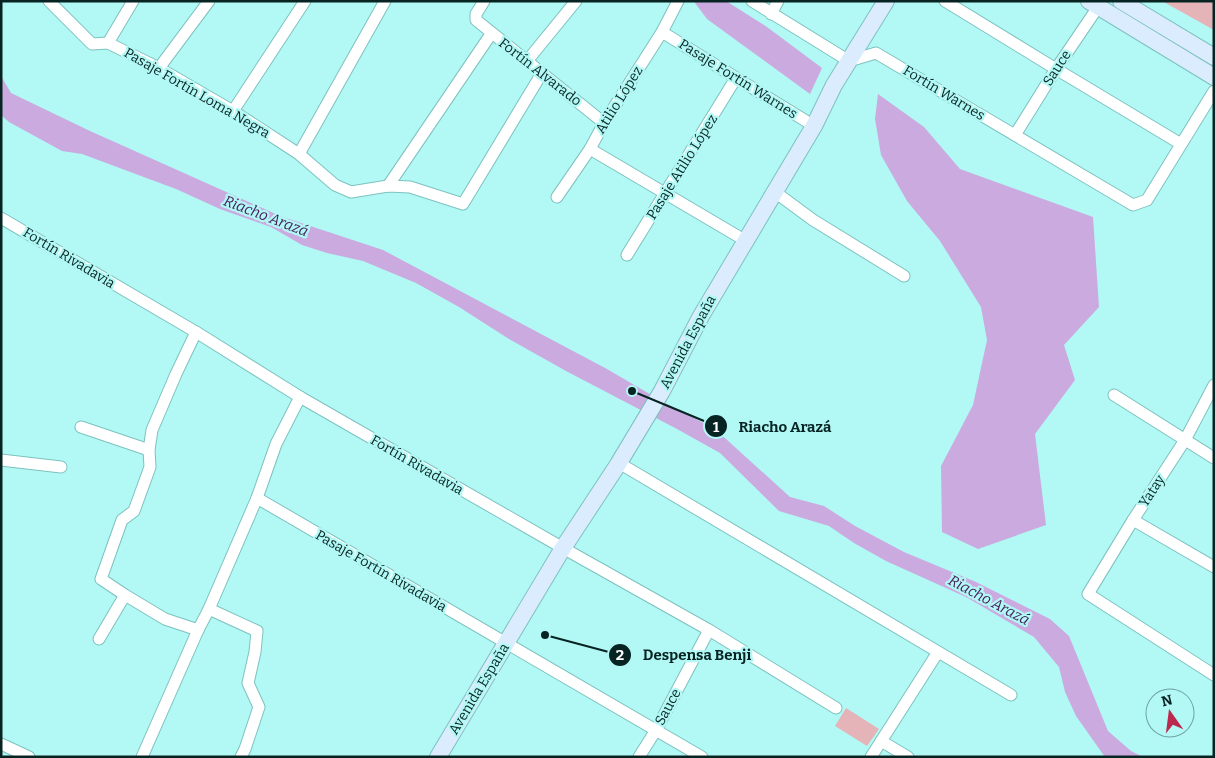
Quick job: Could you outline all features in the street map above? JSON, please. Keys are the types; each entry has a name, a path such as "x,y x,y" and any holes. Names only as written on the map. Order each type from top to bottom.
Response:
{"main road":[{"name":"Avenida España","path":"438,757 563,548 645,420 701,316 814,126 834,84 886,1"},
{"path":"1121,1 1214,57"},
{"path":"1096,3 1214,77"}],"street":[{"name":"Pasaje Fortín Loma Negra","path":"49,1 92,44 108,43 160,68 233,111 300,154 335,185 351,192 388,186 410,187 464,204 542,74"},
{"path":"108,43 133,1"},
{"path":"160,68 209,1"},
{"path":"233,111 305,1"},
{"path":"300,154 385,1"},
{"name":"Fortín Alvarado","path":"484,1 476,14 476,20 491,34 604,123"},
{"path":"526,62 576,1"},
{"name":"Atilio López","path":"557,197 590,149 604,123 662,32 678,1"},
{"path":"752,1 849,61"},
{"path":"771,14 778,1"},
{"path":"945,1 1181,144 1214,91"},
{"name":"Sauce","path":"1015,135 1096,3"},
{"name":"Pasaje Fortín Warnes","path":"662,32 814,126"},
{"path":"388,186 491,34"},
{"name":"Fortín Warnes","path":"849,61 876,53 1134,205 1147,200 1181,144"},
{"name":"Pasaje Atilio López","path":"627,255 736,78"},
{"path":"590,149 746,241"},
{"path":"775,192 813,220 904,276"},
{"name":"Fortín Rivadavia","path":"1,218 196,332 300,397 709,630 836,708"},
{"path":"196,332 152,430 149,450 150,467 134,511 122,520 101,579 165,619 198,630"},
{"name":"Yatay","path":"1214,385 1185,440 1088,594 1214,675"},
{"path":"1114,395 1214,458"},
{"path":"142,757 257,498 276,444 300,397"},
{"path":"81,427 149,450"},
{"path":"1,460 61,467"},
{"path":"619,462 1011,695"},
{"name":"Pasaje Fortín Rivadavia","path":"257,498 702,757"},
{"path":"1134,520 1214,566"},
{"path":"99,639 125,595"},
{"path":"209,609 257,631 255,652 248,683 259,707 241,757"},
{"name":"Sauce","path":"638,757 656,730 709,630"},
{"path":"871,757 938,652"},
{"path":"881,741 908,757"},
{"path":"1,744 29,757"}],"shaded area":[{"path":"1162,1 1214,1 1214,30"},
{"path":"846,708 879,729 867,746 835,726"}],"water":[{"path":"695,1 726,1 767,27 822,68 810,94 707,19"},
{"path":"1,76 11,93 90,131 280,216 383,250 607,369 665,403 715,429 790,497 824,506 855,526 904,552 976,582 1050,619 1069,636 1108,731 1131,751 1143,757 1105,757 1076,716 1065,692 1059,667 1034,637 966,597 886,561 829,526 779,511 720,453 566,371 416,283 363,261 302,245 271,227 220,209 176,189 82,154 62,151 9,122 1,115"},
{"path":"878,94 924,127 960,169 1093,217 1099,307 1064,345 1075,380 1035,434 1046,525 978,549 942,532 941,466 973,405 987,340 981,307 940,241 907,201 881,155 875,119"}],"place":[{"name":"Riacho Arazá","path":"632,391"},
{"name":"Despensa Benji","path":"545,635"}]}
